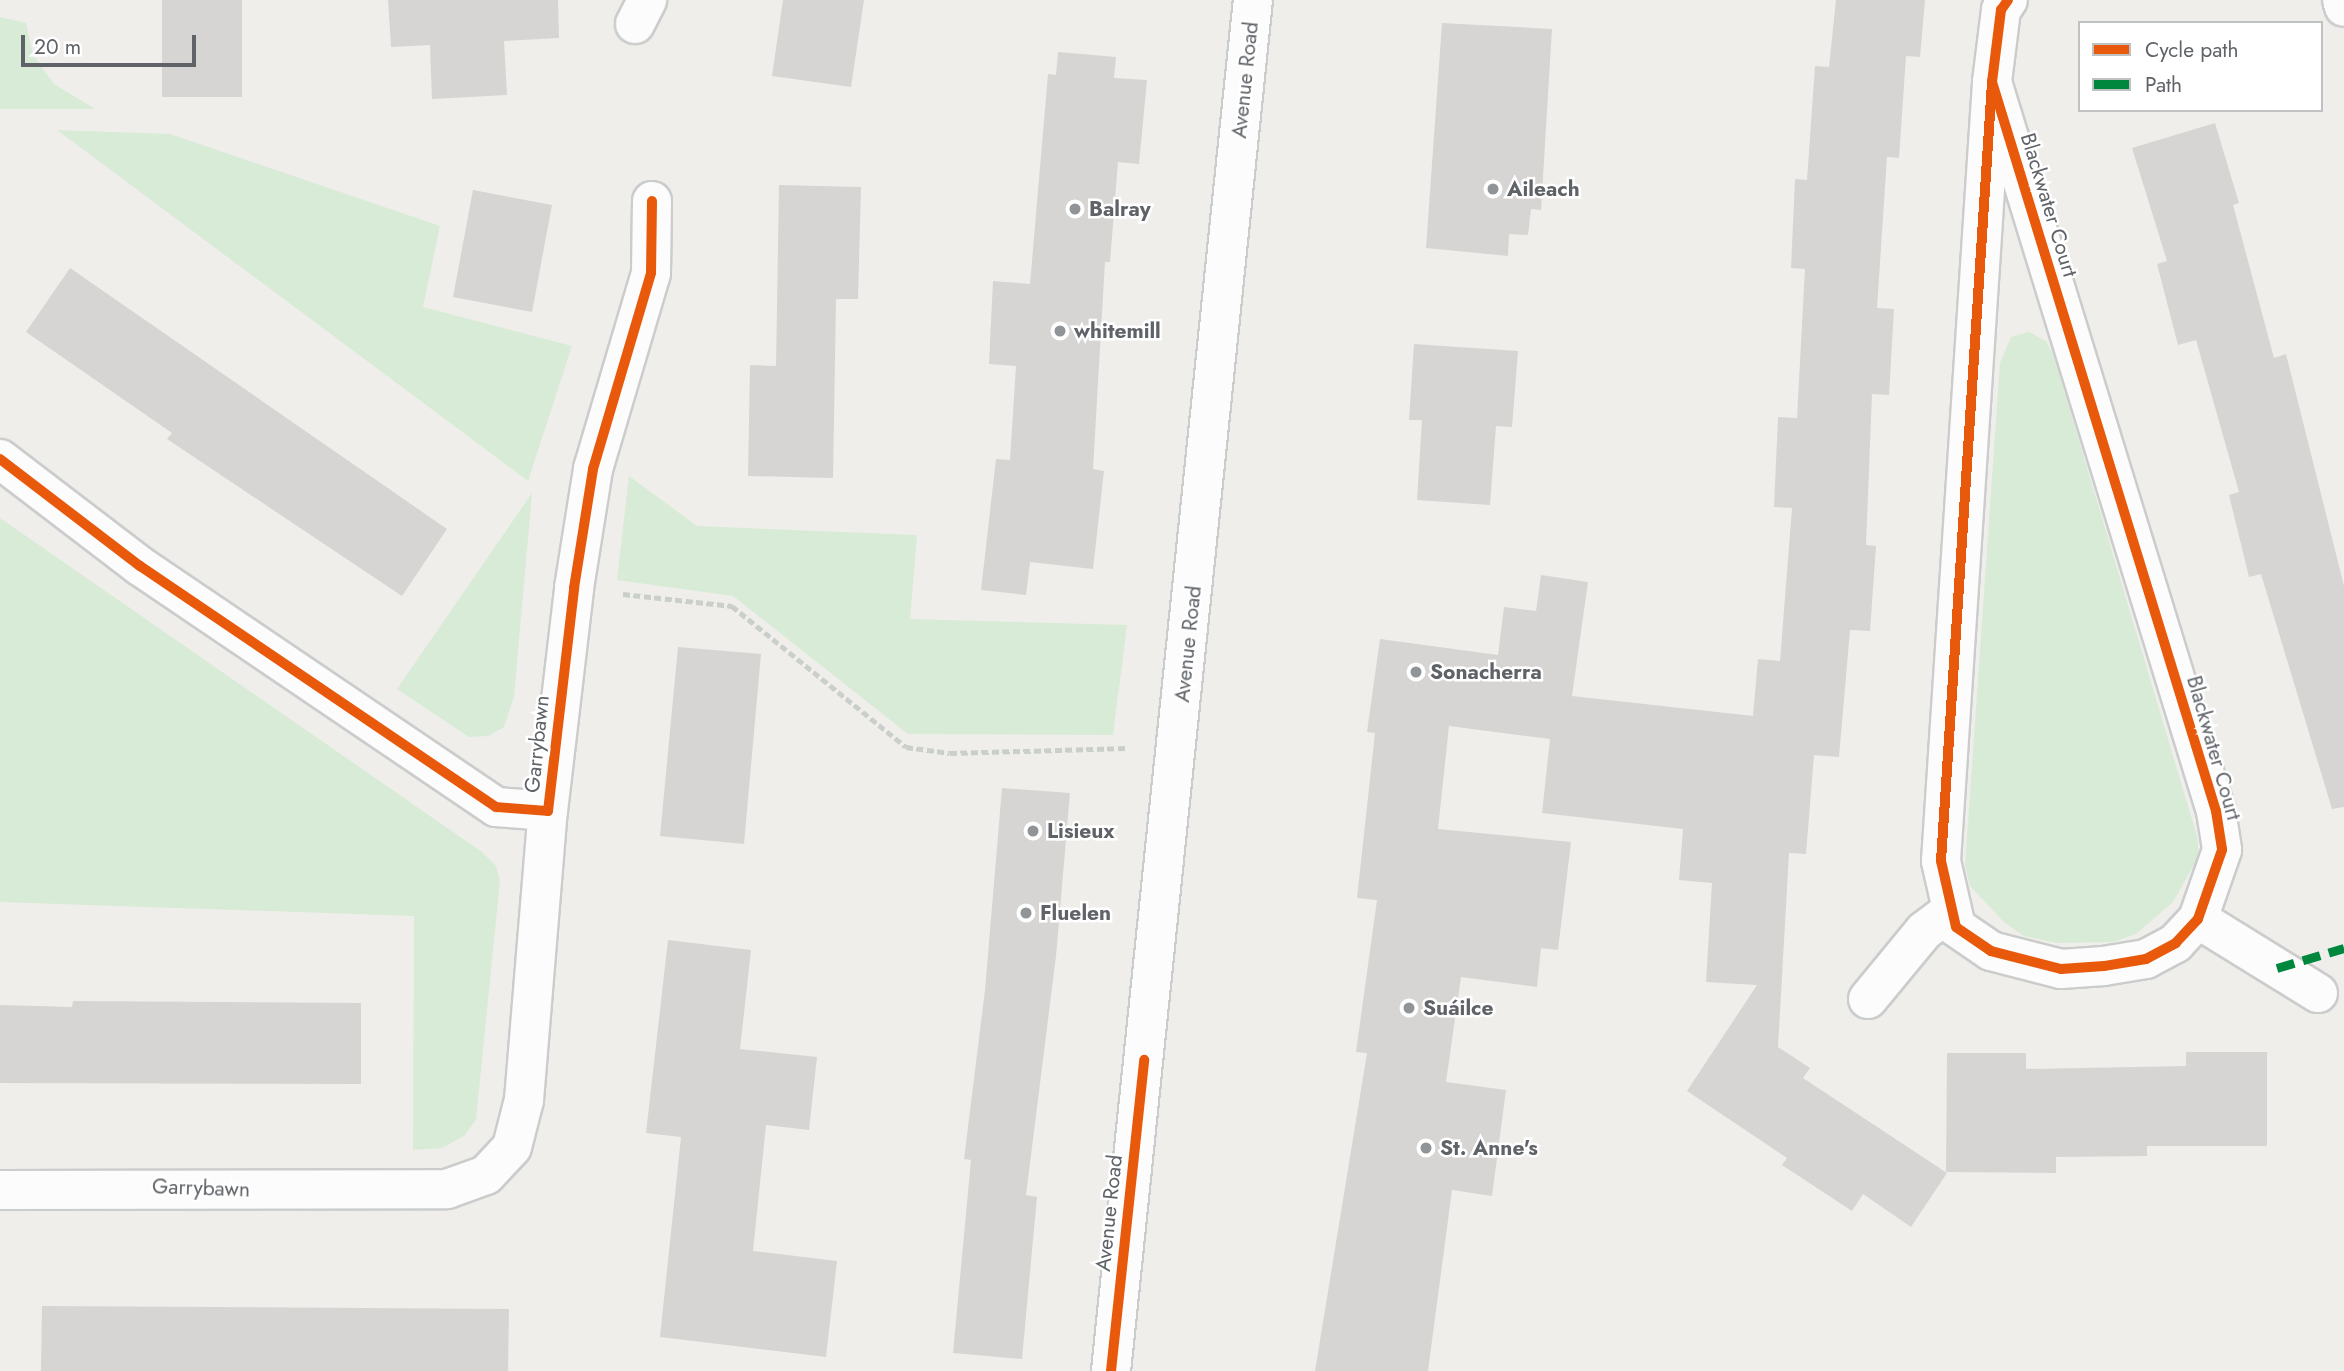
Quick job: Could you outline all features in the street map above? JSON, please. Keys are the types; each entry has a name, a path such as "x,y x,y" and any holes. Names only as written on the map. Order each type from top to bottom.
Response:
{"street":[{"name":"Avenue Road","path":"1111,1371 1178,747 1253,0"},
{"name":"Blackwater Court","path":"1992,82 2216,811 2222,850 2198,919 2176,943 2146,959 2061,969 2023,963 1991,951 1956,927 1941,861 1992,82 2001,10 2008,0"},
{"path":"2342,0 2344,7"},
{"name":"Garrybawn","path":"0,1190 447,1189 486,1175 512,1147 524,1100 548,811 573,588 593,469 651,273 652,201"},
{"name":"Garrybawn","path":"0,460 140,566 495,807 548,811"},
{"path":"1868,999 1924,931 1952,910"},
{"path":"2198,919 2318,993"}],"path":[{"path":"573,588 732,606 906,747 950,753 1178,747"}],"green space":[{"path":"0,17 26,23 33,55 54,84 95,109 0,109"},
{"path":"57,130 170,134 440,226 423,307 572,346 528,481"},
{"path":"2029,332 2046,341 2054,357 2197,836 2199,856 2173,902 2136,934 2113,942 2057,943 2024,936 2005,923 1970,886 1965,866 2000,363 2011,337"},
{"path":"629,476 697,526 917,535 910,619 1127,625 1113,735 908,734 733,596 617,580"},
{"path":"532,493 514,697 504,727 488,736 469,737 397,689"},
{"path":"0,518 482,852 496,866 500,881 476,1120 464,1136 442,1148 413,1150 414,916 0,902"}],"building":[{"path":"162,0 242,0 242,97 162,97"},
{"path":"388,0 558,0 559,38 504,41 507,95 432,99 430,45 391,47"},
{"path":"783,0 864,0 851,87 772,76"},
{"path":"1836,0 1925,0 1920,57 1906,56 1899,158 1887,157 1877,308 1894,309 1889,395 1872,394 1866,545 1876,546 1870,631 1850,630 1839,757 1814,755 1806,854 1789,853 1778,1047 1810,1068 1803,1078 1947,1173 1911,1227 1863,1194 1852,1211 1782,1165 1787,1158 1687,1091 1757,985 1706,982 1712,883 1679,880 1683,829 1542,813 1550,739 1449,726 1438,829 1571,842 1558,950 1541,948 1537,987 1461,977 1446,1082 1506,1090 1492,1196 1452,1190 1428,1371 1315,1371 1367,1053 1356,1052 1377,900 1357,898 1375,733 1367,732 1380,639 1498,655 1504,607 1536,611 1541,575 1588,582 1572,696 1753,716 1758,659 1780,661 1792,508 1774,507 1778,417 1797,418 1805,269 1791,268 1795,179 1807,180 1815,66 1829,67"},
{"path":"1442,23 1552,29 1541,210 1531,209 1528,235 1509,234 1508,256 1426,248"},
{"path":"1058,52 1116,57 1114,78 1147,80 1139,164 1118,162 1110,262 1105,262 1093,469 1104,471 1093,569 1030,562 1026,595 981,590 996,459 1010,460 1016,366 989,364 993,281 1030,284 1048,74 1056,75"},
{"path":"2215,123 2239,203 2233,205 2274,358 2286,354 2344,586 2344,807 2332,809 2261,574 2249,577 2229,495 2239,492 2196,340 2178,345 2157,264 2167,261 2132,148"},
{"path":"779,185 861,187 858,299 836,299 833,478 748,476 750,365 776,366"},
{"path":"473,190 552,205 532,312 453,297"},
{"path":"70,268 447,529 402,596 167,439 172,433 26,332"},
{"path":"1414,344 1518,351 1512,427 1496,426 1490,505 1417,500 1422,420 1409,420"},
{"path":"678,647 761,654 744,844 660,836"},
{"path":"1002,788 1070,793 1056,956 1026,1195 1037,1197 1022,1359 953,1353 971,1160 964,1159 985,990"},
{"path":"668,940 751,950 740,1049 817,1057 809,1130 766,1125 753,1251 837,1261 826,1357 660,1337 681,1137 646,1133"},
{"path":"73,1001 361,1003 361,1084 0,1083 0,1005 72,1007"},
{"path":"2186,1052 2267,1052 2267,1146 2147,1146 2147,1156 2056,1157 2056,1173 1946,1172 1947,1053 2026,1053 2026,1069 2186,1066"},
{"path":"42,1306 509,1309 508,1371 41,1371"}],"marked path":[{"path":"2277,968 2344,948"}],"cycle path":[{"path":"1992,82 2216,811 2222,850 2198,919 2176,943 2146,959 2104,966 2061,969 1991,951 1956,927 1941,861 1992,82 2001,10 2008,0"},
{"path":"0,459 140,566 496,807 548,811 574,588 593,469 651,273 652,201"},
{"path":"1111,1371 1144,1060"}],"place":[{"name":"Aileach","path":"1493,189"},
{"name":"Balray","path":"1075,209"},
{"name":"whitemill","path":"1060,331"},
{"name":"Sonacherra","path":"1416,672"},
{"name":"Lisieux","path":"1033,831"},
{"name":"Fluelen","path":"1026,913"},
{"name":"Suáilce","path":"1409,1008"},
{"name":"St. Anne's","path":"1426,1148"}]}
